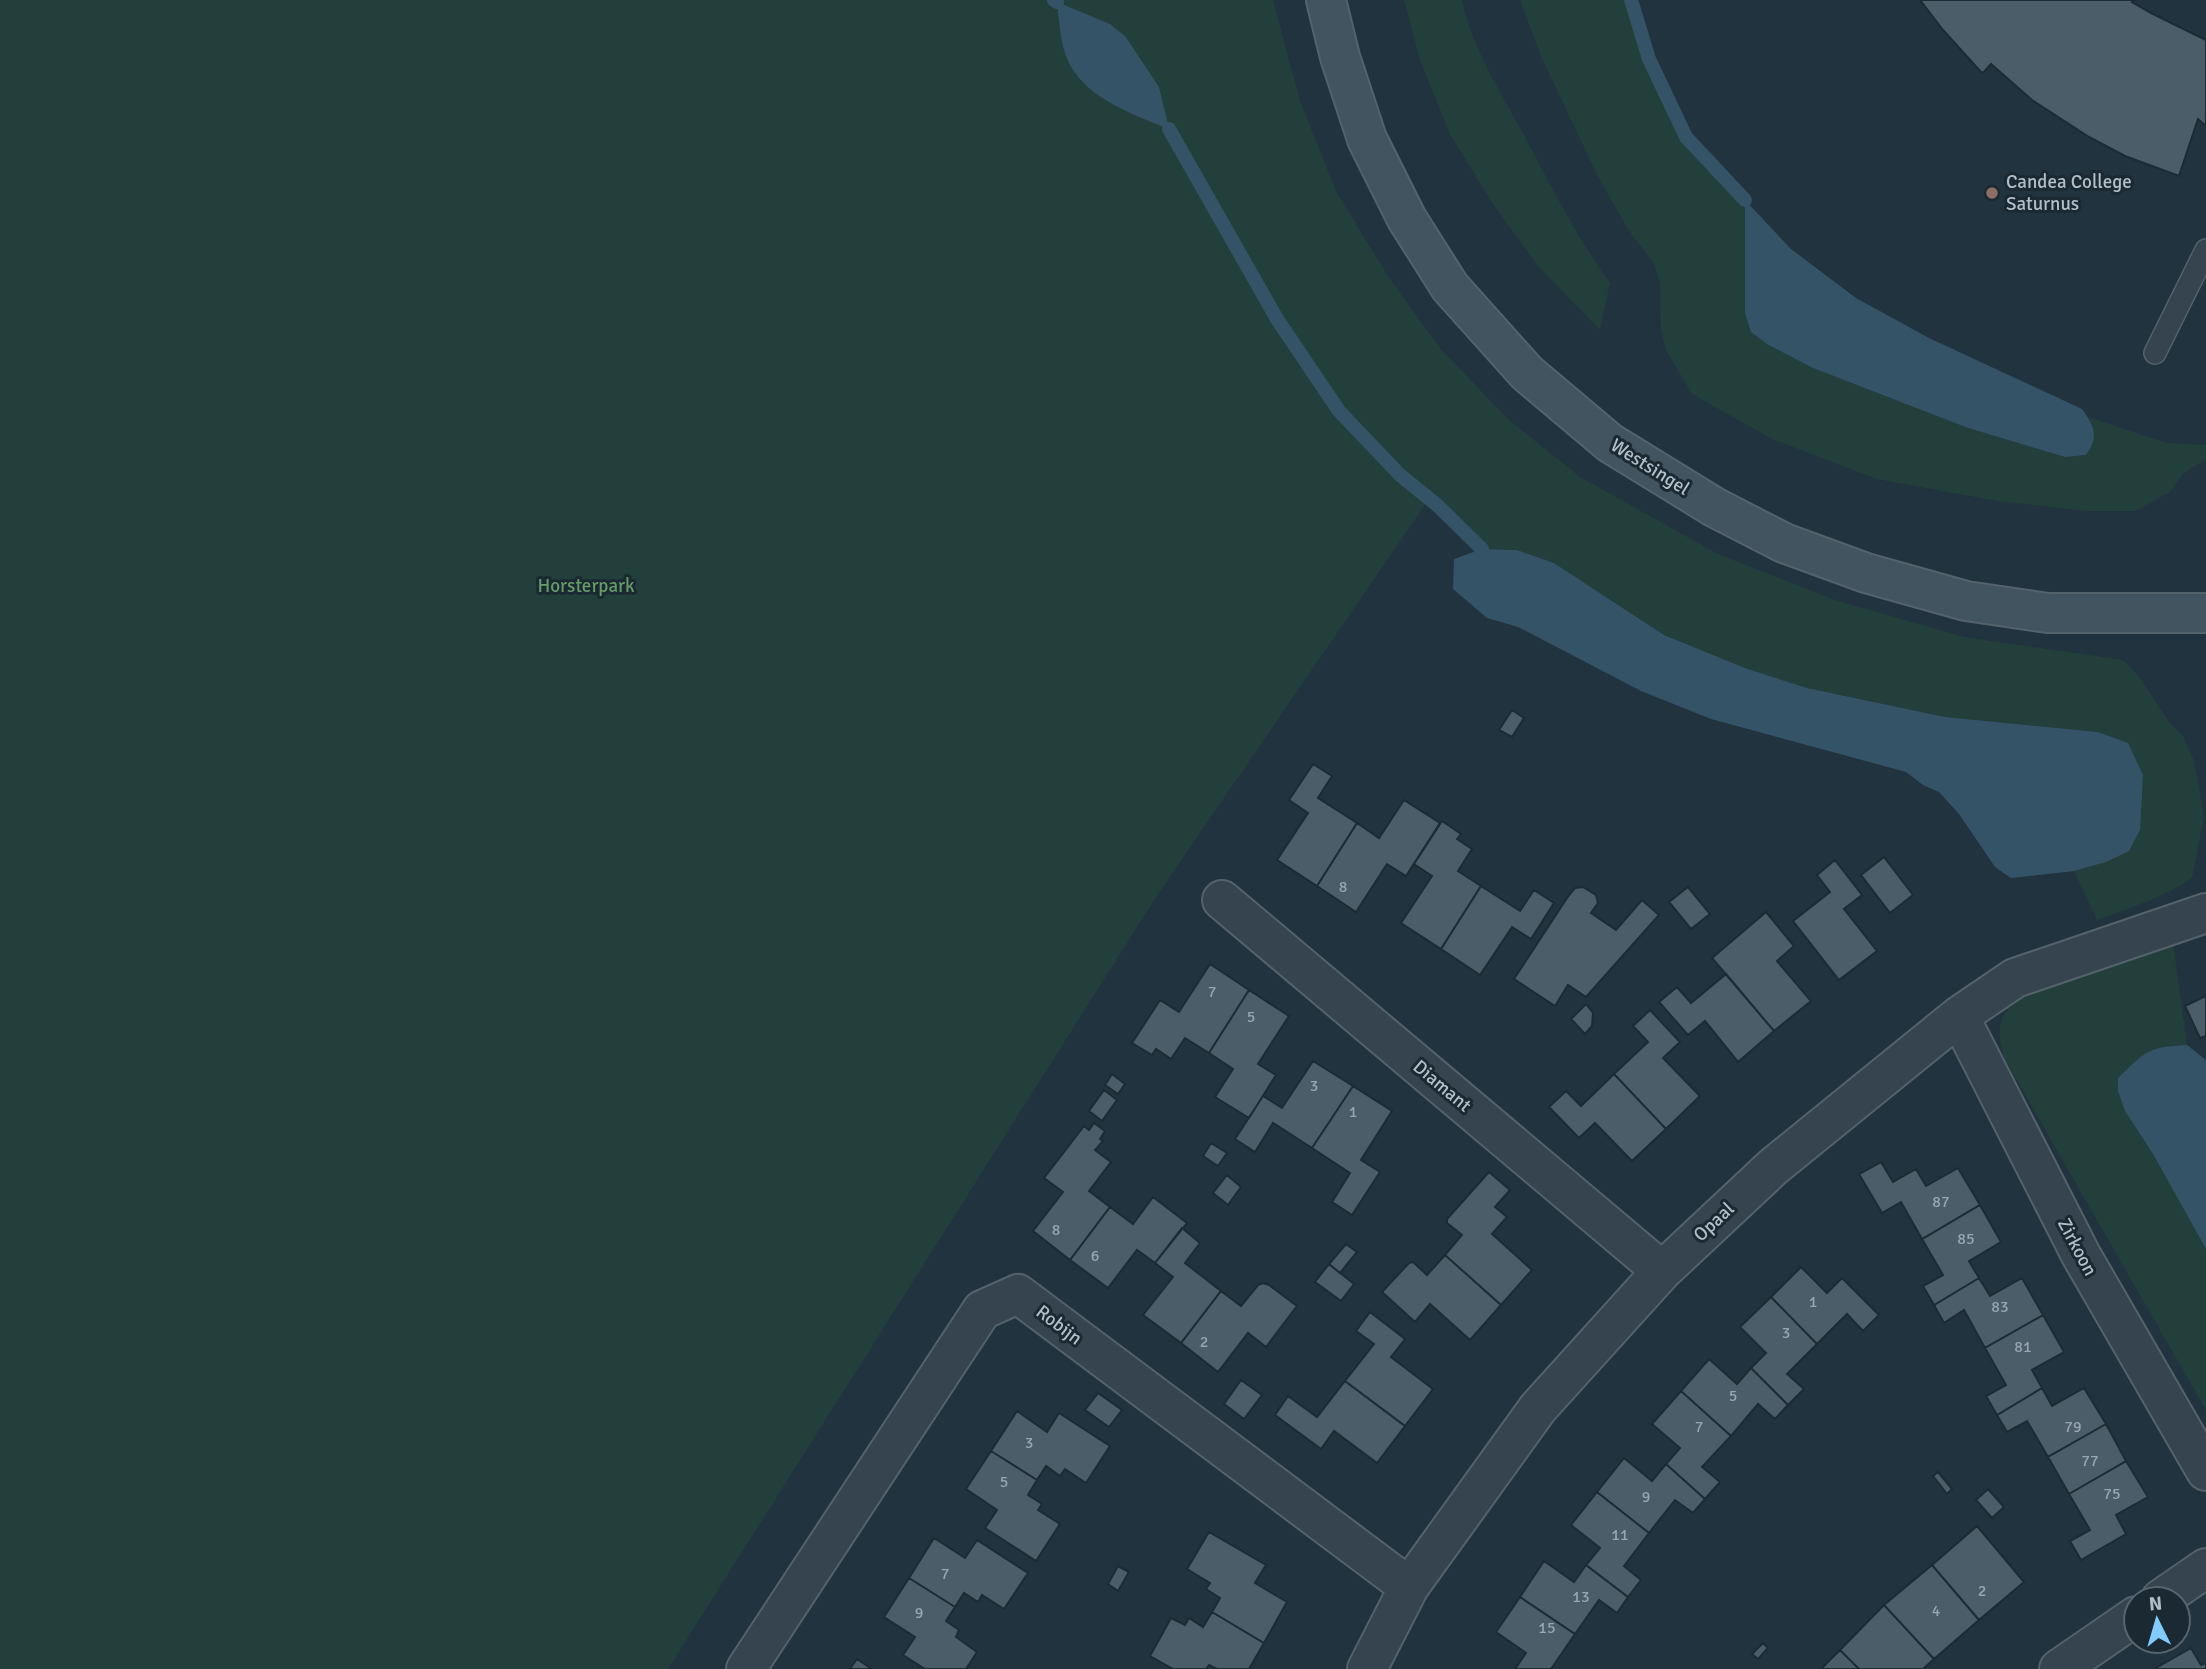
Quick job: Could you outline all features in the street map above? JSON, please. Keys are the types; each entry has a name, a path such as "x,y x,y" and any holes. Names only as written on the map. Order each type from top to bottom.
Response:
{"street":[{"name":"Westsingel","path":"1326,0 1340,57 1367,139 1406,219 1450,287 1527,373 1610,443 1714,507 1784,543 1866,573 1966,601 2048,613 2206,614"},
{"name":"Diamant","path":"1223,900 1662,1271"},
{"name":"Opaal","path":"1367,1669 1409,1587 1538,1408 1662,1271 1773,1167 1959,1016 2015,978 2196,916"},
{"name":"Zirkoon","path":"1959,1016 2081,1255 2206,1471"},
{"name":"Robijn","path":"746,1669 982,1310 1018,1294 1409,1587"},
{"path":"2181,1585 2206,1568"},
{"path":"2059,1669 2122,1626"}],"lane":[{"path":"2155,353 2206,250"}],"green space":[{"name":"Horsterpark","path":"0,0 1273,0 1300,101 1336,191 1387,275 1440,348 1509,420 1580,477 1718,554 1835,600 1964,637 2123,660 2140,678 2169,722 2183,736 2194,761 2204,817 2192,878 2158,897 2097,920 2074,871 2106,862 2098,732 1945,717 1807,688 1745,668 1664,635 1554,563 1517,550 1482,549 1475,552 1437,505 1429,499 1156,897 668,1669 0,1669"},
{"path":"1404,0 1462,0 1473,35 1496,85 1575,228 1610,283 1600,330 1538,266 1493,204 1450,134 1420,60"},
{"path":"1520,0 1628,0 1706,161 1745,200 1745,313 1813,368 1968,428 2065,457 2086,455 2089,450 2093,432 2088,417 2167,443 2206,445 2206,459 2184,473 2170,492 2136,511 2087,511 1998,501 1877,479 1772,439 1692,394 1666,350 1661,330 1660,282 1653,262 1629,231 1598,177 1541,56"},
{"path":"2173,943 2187,1045 2148,1052 2119,1078 2125,1111 2153,1154 2206,1249 2206,1410 2004,1058 2000,1036 2004,1015 2015,1003 2033,992 2108,962"}],"water":[{"path":"1057,2 1110,24 1125,36 1159,87 1169,129 1109,102 1083,83 1073,70 1064,50"},
{"path":"1745,200 1791,249 1856,298 1929,338 2082,409 2094,432 2093,443 2086,455 2065,457 1968,428 1813,368 1767,344 1751,332 1745,313"},
{"path":"1482,549 1517,550 1554,563 1664,635 1745,668 1807,688 1945,717 2098,732 2128,743 2143,775 2140,830 2129,851 2106,862 2074,871 2011,878 1995,867 1959,814 1939,792 1923,785 1906,772 1711,719 1641,691 1518,627 1487,618 1453,589 1454,559"},
{"path":"2187,1045 2206,1060 2206,1249 2153,1154 2125,1111 2118,1091 2118,1078 2148,1052 2163,1047"}],"building":[{"path":"1920,0 2134,0 2132,2 2151,13 2206,40 2206,126 2198,119 2179,176 2125,156 2089,137 2032,100 1991,64 1981,72"},
{"path":"1512,710 1524,718 1512,737 1499,730"},
{"path":"1313,764 1332,776 1318,798 1357,823 1317,886 1277,860 1308,813 1289,800"},
{"path":"1404,800 1440,823 1406,876 1387,864 1356,912 1317,886 1357,823 1379,838"},
{"path":"1442,821 1461,834 1457,839 1472,849 1458,871 1481,886 1441,949 1401,923 1432,876 1414,864"},
{"path":"1884,857 1913,895 1890,913 1861,875"},
{"path":"1835,860 1862,895 1844,909 1877,951 1839,980 1793,921 1830,892 1817,875"},
{"path":"1481,886 1520,911 1534,890 1554,903 1531,939 1512,927 1480,975 1441,949"},
{"path":"1583,887 1596,895 1598,903 1591,913 1616,930 1642,900 1659,915 1586,997 1568,985 1555,1006 1514,979 1567,898 1575,888"},
{"path":"1688,887 1710,914 1691,929 1669,902"},
{"path":"1766,912 1794,946 1777,961 1811,1001 1774,1031 1712,958"},
{"path":"1210,964 1249,990 1209,1053 1185,1038 1171,1059 1156,1049 1152,1055 1132,1043 1160,1000 1179,1012"},
{"path":"1726,974 1774,1031 1738,1062 1705,1021 1688,1035 1659,1002 1677,987 1691,1003"},
{"path":"1249,990 1289,1016 1258,1064 1276,1075 1249,1118 1215,1097 1233,1069 1209,1053"},
{"path":"2206,996 2206,1036 2200,1038 2185,1006"},
{"path":"1586,1004 1593,1013 1592,1026 1585,1034 1571,1019"},
{"path":"1650,1010 1680,1042 1663,1058 1700,1096 1666,1129 1614,1074 1648,1042 1633,1026"},
{"path":"1313,1061 1353,1086 1312,1148 1273,1123 1255,1152 1235,1139 1263,1096 1282,1108"},
{"path":"1112,1074 1125,1084 1118,1094 1105,1085"},
{"path":"1614,1074 1666,1129 1632,1161 1595,1123 1579,1138 1549,1107 1566,1091 1581,1106"},
{"path":"1353,1086 1392,1111 1361,1160 1380,1172 1352,1215 1332,1202 1350,1173 1312,1148"},
{"path":"1104,1090 1117,1100 1102,1121 1089,1111"},
{"path":"1094,1123 1105,1131 1100,1139 1103,1141 1095,1150 1111,1162 1089,1191 1110,1207 1070,1260 1033,1231 1063,1192 1044,1178 1084,1126 1089,1130"},
{"path":"1211,1143 1227,1153 1218,1166 1203,1156"},
{"path":"1881,1162 1893,1182 1916,1169 1926,1186 1958,1168 1980,1205 1922,1239 1901,1202 1882,1213 1859,1174"},
{"path":"1489,1172 1510,1190 1495,1207 1507,1217 1492,1234 1532,1270 1501,1305 1445,1255 1462,1235 1447,1223 1447,1219"},
{"path":"1227,1175 1241,1187 1228,1205 1213,1193"},
{"path":"1153,1197 1187,1223 1155,1263 1137,1250 1108,1288 1070,1260 1110,1207 1133,1224"},
{"path":"1980,1205 2001,1242 1969,1261 1979,1278 1934,1305 1923,1286 1943,1275 1922,1239"},
{"path":"1182,1228 1200,1243 1185,1263 1221,1291 1181,1343 1143,1315 1173,1277 1155,1263"},
{"path":"1346,1244 1357,1252 1340,1273 1329,1264"},
{"path":"1445,1255 1501,1305 1470,1340 1430,1304 1415,1322 1382,1292 1409,1263 1413,1262 1427,1275"},
{"path":"1329,1264 1354,1284 1341,1301 1315,1282"},
{"path":"1801,1267 1827,1293 1842,1278 1879,1315 1863,1331 1847,1314 1817,1344 1771,1297"},
{"path":"1979,1278 1990,1296 2022,1278 2043,1315 1985,1348 1964,1310 1944,1323 1934,1305"},
{"path":"1263,1283 1297,1306 1266,1347 1248,1333 1218,1372 1181,1343 1221,1291 1241,1306 1258,1285"},
{"path":"1771,1297 1817,1344 1787,1374 1804,1389 1788,1405 1751,1368 1766,1353 1740,1327"},
{"path":"1370,1312 1405,1339 1391,1357 1433,1389 1405,1426 1345,1381 1374,1344 1356,1331"},
{"path":"2043,1315 2064,1352 2032,1370 2042,1388 1997,1415 1986,1396 2006,1385 1985,1348"},
{"path":"1709,1359 1737,1384 1751,1368 1788,1405 1775,1419 1758,1404 1731,1436 1681,1391"},
{"path":"1241,1380 1262,1395 1244,1419 1224,1404"},
{"path":"1345,1381 1405,1426 1377,1463 1334,1431 1321,1449 1275,1415 1288,1396 1317,1417"},
{"path":"2042,1388 2052,1406 2084,1388 2106,1424 2048,1457 2027,1421 2007,1432 1997,1415"},
{"path":"1681,1391 1731,1436 1702,1467 1720,1482 1705,1499 1666,1464 1680,1448 1652,1424"},
{"path":"1098,1393 1122,1410 1109,1427 1085,1410"},
{"path":"1017,1411 1047,1432 1059,1413 1110,1446 1086,1483 1065,1469 1060,1476 1046,1466 1037,1480 991,1451"},
{"path":"2106,1424 2126,1461 2069,1494 2048,1457"},
{"path":"991,1451 1037,1480 1028,1495 1042,1504 1038,1510 1060,1524 1036,1561 985,1528 997,1510 966,1489"},
{"path":"1624,1458 1652,1481 1666,1464 1705,1499 1693,1513 1675,1500 1649,1533 1597,1492"},
{"path":"2126,1461 2148,1497 2116,1515 2126,1534 2081,1560 2070,1541 2090,1530 2069,1494"},
{"path":"1938,1472 1952,1489 1947,1494 1933,1476"},
{"path":"1988,1489 2004,1507 1992,1518 1976,1500"},
{"path":"1597,1492 1649,1533 1624,1566 1641,1580 1628,1597 1586,1565 1600,1548 1571,1525"},
{"path":"1977,1526 2024,1582 1979,1620 1932,1565"},
{"path":"1209,1532 1266,1565 1255,1583 1287,1602 1264,1643 1212,1612 1220,1598 1206,1589 1210,1583 1187,1569"},
{"path":"934,1538 965,1558 977,1540 1028,1573 1004,1609 982,1595 978,1602 964,1593 955,1607 909,1578"},
{"path":"1544,1561 1574,1582 1586,1565 1628,1597 1617,1613 1599,1600 1575,1634 1520,1597"},
{"path":"1932,1565 1979,1620 1934,1659 1884,1605"},
{"path":"1118,1566 1129,1572 1118,1591 1108,1584"},
{"path":"909,1578 955,1607 946,1621 959,1630 956,1637 977,1652 966,1669 925,1669 903,1655 915,1637 884,1617"},
{"path":"1520,1597 1575,1634 1551,1669 1515,1669 1526,1653 1496,1632"},
{"path":"1884,1605 1934,1659 1923,1669 1859,1669 1840,1650"},
{"path":"1212,1612 1264,1643 1249,1669 1217,1669 1209,1665 1206,1669 1173,1669 1150,1656 1171,1618 1185,1625 1189,1618 1203,1627"},
{"path":"1763,1643 1768,1648 1758,1659 1752,1654"},
{"path":"1840,1650 1859,1669 1821,1669"},
{"path":"2192,1650 2201,1665 2206,1663 2206,1669 2154,1669 2179,1655 2192,1655"},
{"path":"857,1659 872,1669 850,1669"}],"waterway":[{"path":"1631,0 1649,59 1686,137 1745,200"},
{"path":"1169,129 1277,319 1339,411 1400,475 1437,505 1482,549"}],"place":[{"name":"Candea College Saturnus","path":"1992,193"}]}
